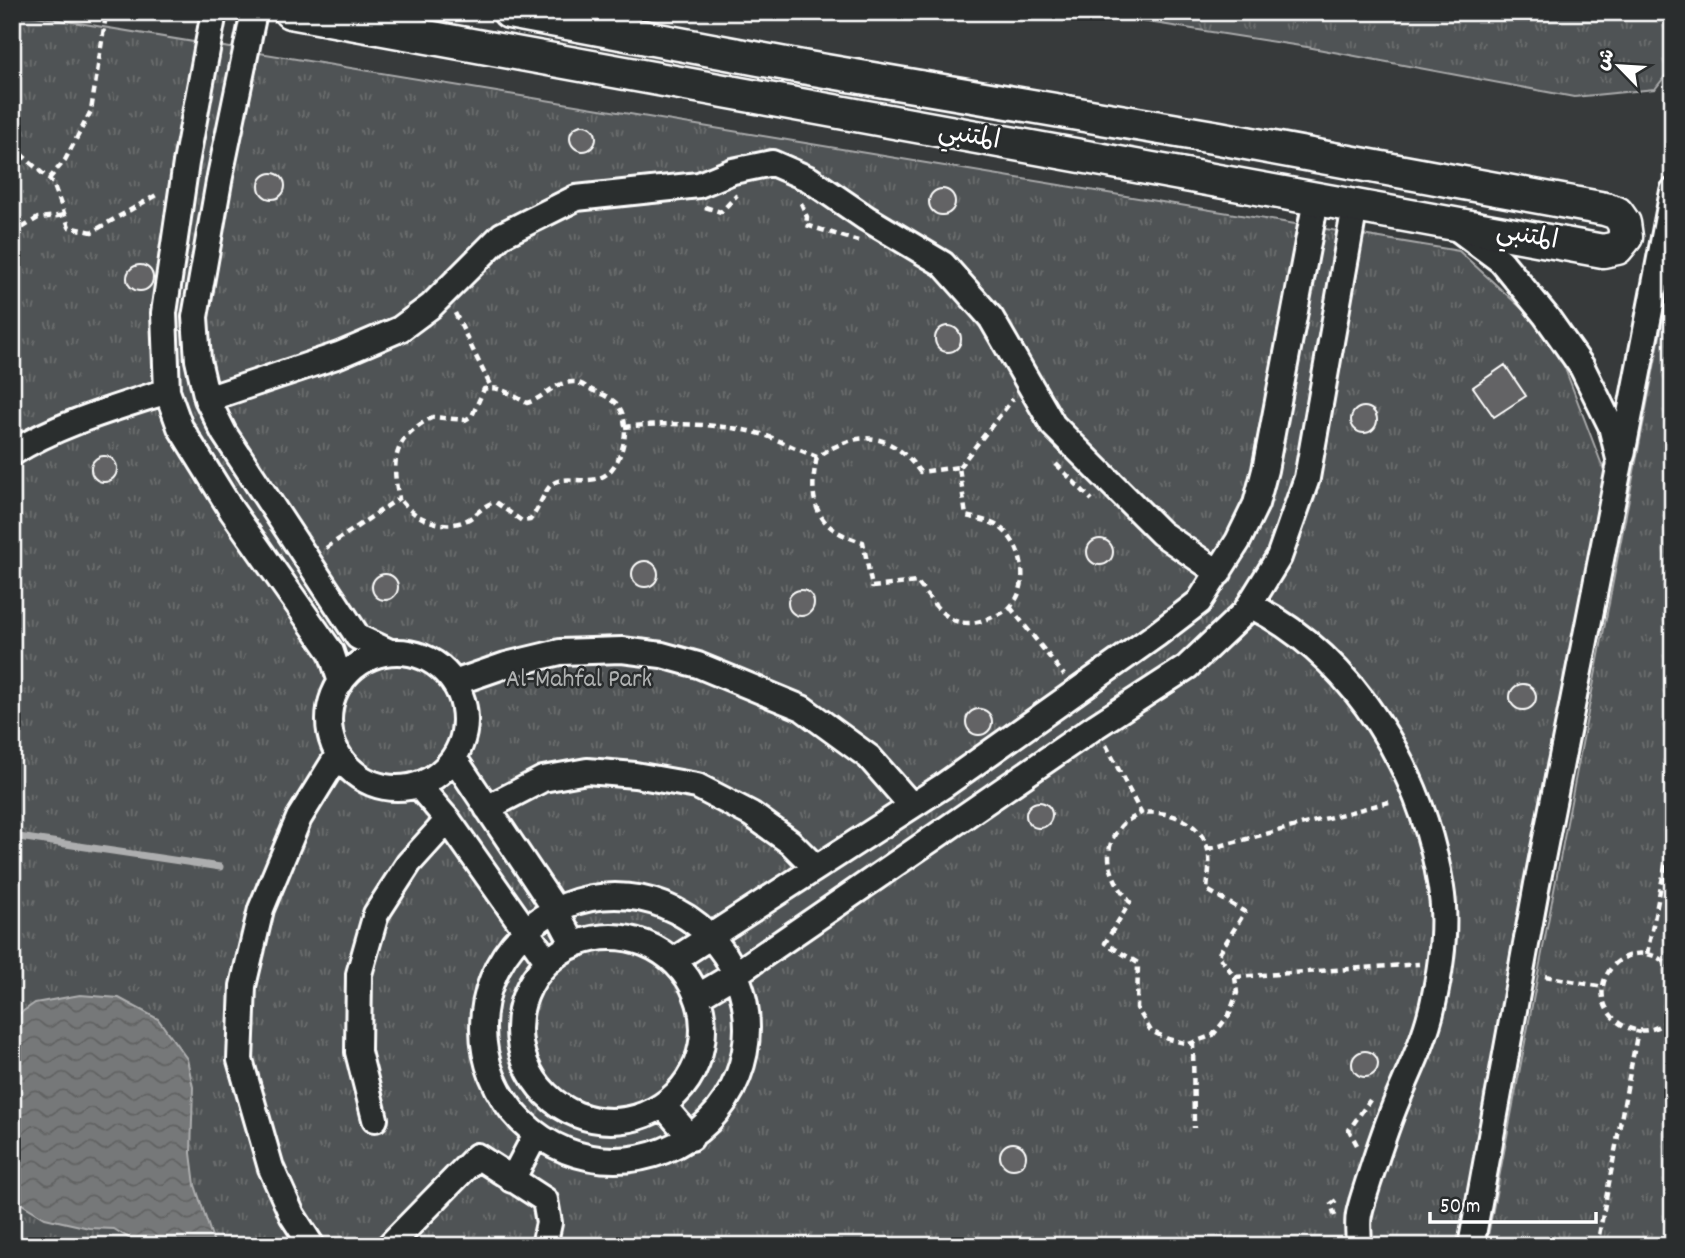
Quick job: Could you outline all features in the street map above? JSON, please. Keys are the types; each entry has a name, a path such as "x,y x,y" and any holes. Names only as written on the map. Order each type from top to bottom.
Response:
{"street":[{"path":"215,12 183,180 164,313 167,391 180,427 232,511 331,652 341,682"},
{"path":"254,12 220,176 195,317 198,360 207,399 224,433 358,637 388,651"},
{"name":"المتنبي","path":"290,12 1603,251 1617,248 1626,237 1624,223 1618,213 1605,209 1208,136 802,67 509,12"},
{"path":"207,399 339,355 400,329 431,306 502,235 576,198 699,185 733,171 772,163 809,179 866,218 943,264 991,317 1053,425 1161,533 1219,573"},
{"path":"1471,1246 1537,884 1673,191"},
{"path":"674,960 912,806 1199,602 1238,541 1256,504 1265,470 1316,200"},
{"path":"697,998 1187,667 1245,612 1279,557 1307,478 1354,206"},
{"path":"1451,223 1501,261 1554,326 1583,367 1611,426 1620,463"},
{"path":"12,453 28,443 87,419 167,391"},
{"path":"1250,604 1278,619 1315,650 1346,680 1377,721 1414,787 1432,843 1441,891 1442,950 1433,1005 1420,1046 1378,1152 1359,1215 1359,1246"},
{"path":"454,683 506,665 560,652 622,650 662,655 698,665 802,708 869,757 912,806"},
{"path":"388,651 411,652 431,660 449,674 460,693 465,715 463,737 454,758 438,775 418,785 395,789 372,784 352,773 338,755 329,734 329,711 335,689 349,671 367,658 388,651"},
{"path":"312,1246 292,1215 271,1168 240,1060 243,986 261,909 299,818 338,755"},
{"path":"454,758 555,909 574,945"},
{"path":"487,808 544,779 587,771 635,775 697,786 751,814 790,842 816,867"},
{"path":"418,785 448,820 548,962"},
{"path":"375,1119 358,1052 359,974 376,914 409,863 448,820"},
{"path":"595,896 637,896 677,910 711,935 737,973 748,1018 743,1064 724,1106 691,1139 649,1158 603,1162 558,1150 523,1126 498,1092 484,1052 483,1010 496,969 521,934 555,909 595,896"},
{"path":"620,936 649,944 674,960 693,985 703,1014 703,1046 692,1075 672,1100 646,1116 615,1123 584,1119 556,1105 535,1084 522,1056 518,1026 524,996 539,970 562,950 589,938 620,936"},
{"path":"495,1084 526,1065"},
{"path":"663,1105 691,1139"},
{"path":"512,1180 536,1134"},
{"path":"389,1246 477,1156 545,1200 550,1223 544,1246"}],"path":[{"path":"49,179 65,160 91,111 106,15"},
{"path":"12,146 53,183 69,227 92,232 183,180"},
{"path":"695,207 721,212 742,189"},
{"path":"796,198 802,204 807,217 806,225 863,243"},
{"path":"12,234 38,218 66,215"},
{"path":"449,316 463,302"},
{"path":"455,312 491,387"},
{"path":"578,382 605,396 618,405 624,426 622,449 614,467 597,479 562,480 552,483 545,491 537,512 526,522 506,512 495,502 489,503 470,519 454,526 441,524 404,506 399,498 393,466 404,440 423,422 433,417 465,420 471,416 484,389 491,387 527,403 542,397 555,386 578,382"},
{"path":"1010,392 1018,408"},
{"path":"960,467 920,472 904,453 866,436 835,445 817,457 812,481 816,510 827,526 846,537 863,542 872,587 917,582 932,602 951,619 972,624 993,617 1010,607 1021,589 1021,557 1013,542 1000,527 966,516 960,467 1013,399"},
{"path":"624,426 690,424 759,434 817,457"},
{"path":"1048,454 1093,501"},
{"path":"307,560 399,498"},
{"path":"1010,607 1077,691"},
{"path":"1096,726 1141,813"},
{"path":"1208,849 1399,800"},
{"path":"1155,811 1174,814 1201,834 1208,849 1210,865 1207,890 1245,912 1218,954 1235,977 1237,993 1229,1015 1213,1035 1189,1044 1151,1031 1137,1008 1138,963 1105,943 1130,902 1116,885 1108,863 1113,842 1122,826 1141,813 1155,811"},
{"path":"1647,954 1673,828"},
{"path":"1673,970 1667,963 1647,954 1630,955 1610,970 1603,988 1605,1006 1611,1017 1620,1025 1638,1030 1656,1028 1673,1014"},
{"path":"1235,977 1419,964 1418,976"},
{"path":"1545,976 1603,988"},
{"path":"1597,1246 1638,1030"},
{"path":"1193,1042 1194,1128"},
{"path":"1361,1155 1349,1130 1372,1098"},
{"path":"1338,1224 1331,1204 1344,1195"}],"green space":[{"name":"Al-Mahfal Park","path":"12,12 1459,251 1553,337 1605,473 1460,1246 12,1246"},
{"path":"1084,12 1673,12 1673,66 1655,89 1574,97 1307,47"},
{"path":"1673,268 1673,1246 1486,1246"}],"water":[{"path":"80,995 119,998 158,1019 187,1059 193,1087 191,1153 195,1185 215,1246 142,1246 114,1229 89,1228 45,1218 12,1198 12,1019 35,1003"}],"building":[{"path":"583,125 592,129 596,138 592,147 583,151 574,147 570,138 574,129"},
{"path":"272,173 281,177 285,186 281,195 272,199 263,195 259,186 263,177"},
{"path":"942,189 951,193 955,202 951,211 942,215 933,211 929,202 933,193"},
{"path":"140,265 149,269 153,278 149,287 140,291 131,287 127,278 131,269"},
{"path":"948,326 957,330 961,339 957,348 948,352 939,348 935,339 939,330"},
{"path":"1505,365 1526,396 1494,417 1473,387"},
{"path":"1364,407 1373,411 1377,420 1373,429 1364,433 1355,429 1351,420 1355,411"},
{"path":"104,456 113,460 117,469 113,478 104,482 95,478 91,469 95,460"},
{"path":"1100,539 1109,543 1113,552 1109,561 1100,565 1091,561 1087,552 1091,543"},
{"path":"645,561 654,565 658,574 654,583 645,587 636,583 632,574 636,565"},
{"path":"385,574 394,578 398,587 394,596 385,600 376,596 372,587 376,578"},
{"path":"801,590 810,594 814,603 810,612 801,616 792,612 788,603 792,594"},
{"path":"1523,684 1532,688 1536,697 1532,706 1523,710 1514,706 1510,697 1514,688"},
{"path":"979,709 988,713 992,722 988,731 979,735 970,731 966,722 970,713"},
{"path":"1039,802 1048,806 1052,815 1048,824 1039,828 1030,824 1026,815 1030,806"},
{"path":"1365,1051 1374,1055 1378,1064 1374,1073 1365,1077 1356,1073 1352,1064 1356,1055"},
{"path":"1013,1143 1022,1147 1026,1156 1022,1165 1013,1169 1004,1165 1000,1156 1004,1147"}],"waterway":[{"path":"12,836 220,867"}]}
